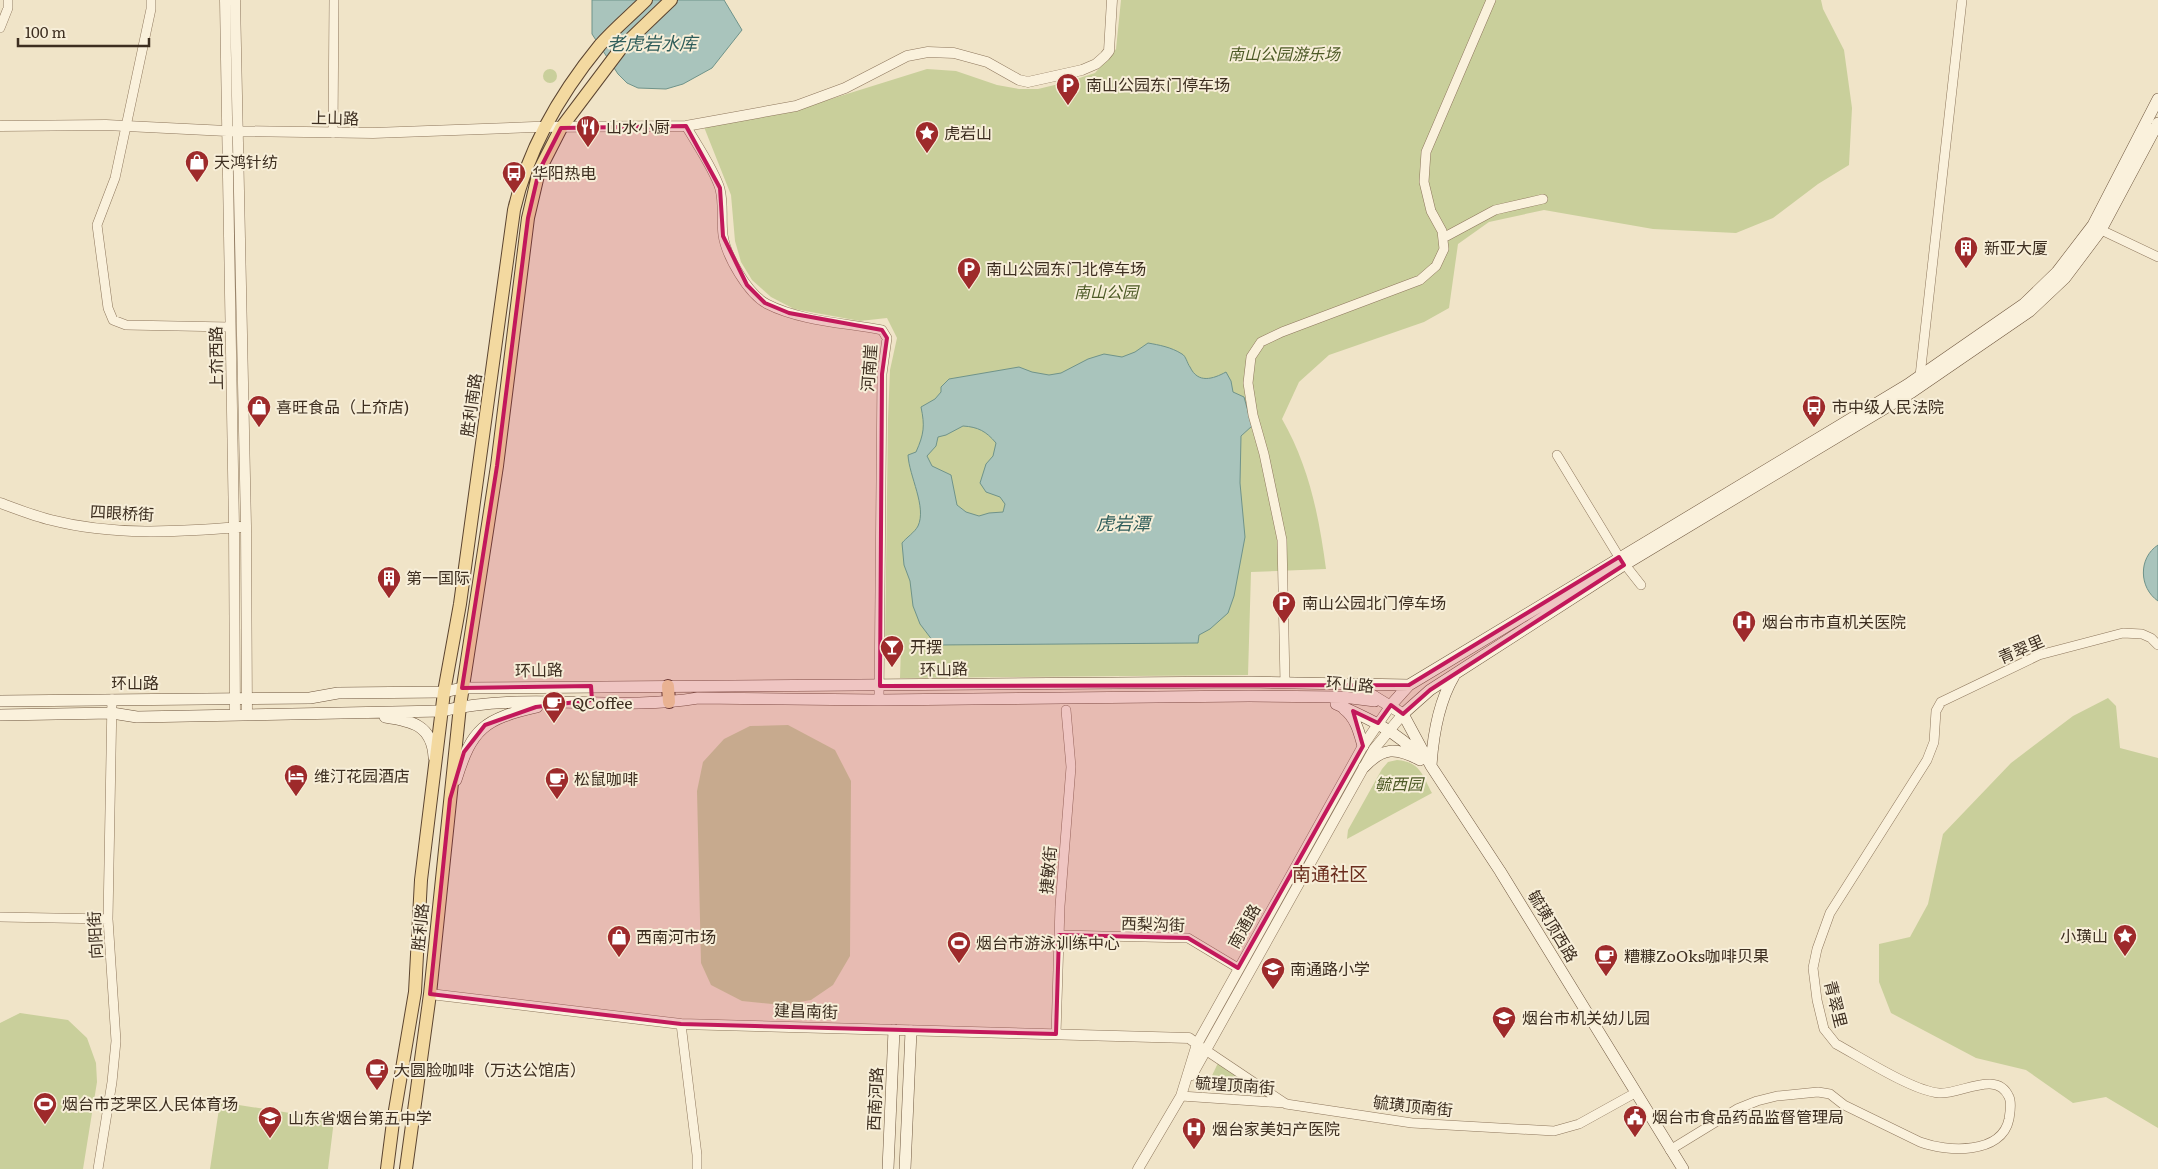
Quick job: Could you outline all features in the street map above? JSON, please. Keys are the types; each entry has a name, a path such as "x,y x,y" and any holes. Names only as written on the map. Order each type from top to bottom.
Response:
{"main road":[{"path":"543,127 600,45 646,0"},
{"path":"562,128 622,47 671,0"},
{"path":"2097,227 2158,98"},
{"path":"1391,705 1409,685 1622,561 1922,380 2024,304 2042,289 2097,227 2158,122"},
{"name":"胜利南路","path":"444,692 460,604 496,348 510,229 520,181 543,127"},
{"name":"胜利南路","path":"462,688 497,466 528,218 539,171 562,128"},
{"path":"1403,714 1430,690 1622,561"},
{"path":"1364,767 1376,754 1396,751 1406,753 1431,766 1433,738 1439,712 1447,687 1456,673"},
{"name":"环山路","path":"0,701 242,697 310,698 338,693 444,692 462,688 1285,682 1347,684 1391,705"},
{"path":"1347,684 1409,685"},
{"path":"668,686 669,702"},
{"name":"胜利路","path":"406,1169 430,994 462,688"},
{"name":"胜利路","path":"387,1169 415,992 421,880 444,692"},
{"name":"环山路","path":"0,715 112,713 137,716 349,711 442,711 460,706 501,703 669,702 698,698 879,700 1250,696 1361,698 1391,705"},
{"path":"1322,697 1348,713 1357,726 1363,746"},
{"path":"450,798 464,752 473,737 485,725 507,715 536,707 570,703"},
{"name":"环山路","path":"1336,704 1378,722 1389,729 1408,743 1431,766"},
{"name":"毓璜顶西路","path":"1391,705 1403,714 1431,766 1500,871 1683,1169"},
{"path":"349,711 406,720 419,726 431,740 435,766"},
{"name":"建昌南街","path":"415,992 430,994"},
{"name":"西南河路","path":"888,1169 894,1030"},
{"name":"西南河路","path":"905,1169 911,1031"}],"street":[{"path":"0,28 8,8 8,0"},
{"path":"151,0 142,58 115,178 97,225 104,290 108,308 113,320 126,325 230,327"},
{"name":"上夼西路","path":"225,0 232,131 246,526 241,715"},
{"name":"上夼西路","path":"235,0 230,327 234,527 242,697"},
{"path":"334,0 334,133"},
{"name":"上山路","path":"0,126 126,126 334,133 543,127 686,126 796,106 845,88 907,56 928,52 954,53 987,62 1018,80 1028,82 1082,70 1096,64 1109,51 1112,0"},
{"path":"1285,682 1282,540 1264,454 1253,415 1248,383 1251,357 1261,342 1282,332 1420,280 1436,266 1444,250 1443,238 1442,231 1431,211 1424,182 1426,152 1491,0"},
{"path":"1922,380 1962,0"},
{"name":"河南崖","path":"686,126 720,188 724,210 723,236 737,270 747,285 765,303 789,313 882,330 887,338 882,374 879,700"},
{"path":"1443,238 1495,210 1543,199"},
{"path":"2097,227 2158,257"},
{"path":"1558,455 1622,561 1641,585"},
{"name":"四眼桥街","path":"0,503 50,520 96,529 132,532 246,526"},
{"name":"青翠里","path":"1670,1150 1737,1109 1777,1096 1818,1092 1830,1094 1844,1105 1920,1142 1934,1146 1958,1148 1984,1146 2000,1136 2006,1128 2010,1112 2009,1097 2002,1088 1983,1083 1949,1093 1921,1090 1830,1039 1824,1030 1817,1000 1813,968 1817,949 1834,906 1929,756 1934,742 1936,711 1940,702 2048,652 2123,633 2142,634 2151,638 2158,645"},
{"name":"向阳街","path":"98,1169 112,1082 116,1040 108,919 112,699"},
{"name":"南通路","path":"1138,1169 1181,1096 1201,1046 1238,968 1363,746 1391,705"},
{"name":"捷敏街","path":"1056,1034 1060,906 1071,767 1066,710"},
{"path":"1201,1046 1364,767 1389,729 1403,714"},
{"path":"0,917 108,919"},
{"name":"西梨沟街","path":"1059,935 1188,938 1238,968"},
{"name":"建昌南街","path":"430,994 681,1024 1189,1038 1201,1046"},
{"path":"681,1024 697,1155 697,1169"},
{"name":"毓璜顶南街","path":"1201,1046 1286,1104 1412,1123 1554,1131 1579,1124 1636,1093"},
{"name":"毓瑝顶南街","path":"1181,1096 1286,1104"}],"highlighted area":[{"path":"686,126 720,188 723,236 747,285 765,303 789,313 882,330 887,338 882,374 880,686 1409,685 1619,557 1624,565 1430,690 1403,714 1391,705 1378,723 1353,711 1363,746 1238,968 1188,938 1059,935 1056,1034 681,1024 430,994 450,799 464,752 485,725 536,707 592,700 591,686 462,688 497,466 528,218 539,171 561,128"}],"green space":[{"name":"南山公园","path":"1121,0 1821,0 1823,9 1844,50 1852,108 1849,165 1818,184 1773,218 1736,233 1653,229 1544,210 1489,222 1458,244 1449,308 1424,322 1329,355 1299,382 1282,419 1299,455 1312,492 1326,569 1251,572 1248,675 900,678 901,646 885,645 888,419 890,370 897,338 887,318 860,321 794,309 771,297 752,280 741,262 735,241 731,195 704,127 786,113 927,69 956,71 997,85 1019,89 1038,89 1067,82 1095,73 1116,49"},
{"path":"550,69 555,71 557,76 555,81 550,83 545,81 543,76 545,71"},
{"path":"2108,698 2116,706 2120,748 2158,758 2158,1128 2106,1097 2073,1103 2026,1070 1976,1058 1891,1013 1879,982 1879,944 1910,937 1928,904 1943,834 2011,763 2073,716"},
{"path":"788,725 835,750 851,781 850,956 833,985 811,1000 782,1005 742,1001 711,985 701,963 697,791 703,762 724,739 750,726"},
{"name":"毓西园","path":"1397,760 1416,766 1432,793 1347,839 1348,830 1382,769 1388,762"},
{"name":"烟台市芝罘区人民体育场","path":"20,1013 68,1020 87,1038 96,1063 97,1082 83,1169 0,1169 0,1023"},
{"path":"1218,1063 1262,1094 1207,1086"},
{"path":"220,1102 334,1120 328,1169 210,1169"}],"water":[{"name":"老虎岩水库","path":"592,0 724,0 742,30 712,68 683,84 666,89 638,88 627,83 618,74 592,34"},
{"name":"虎岩潭","path":"1148,343 1174,350 1183,355 1193,372 1201,378 1216,377 1226,372 1231,381 1233,392 1244,397 1252,426 1241,436 1240,483 1245,537 1234,596 1228,613 1210,629 1199,635 1198,643 936,645 920,624 913,606 910,581 904,565 902,543 917,528 920,518 919,501 908,455 916,452 921,440 923,420 921,407 935,399 941,392 941,387 949,379 1019,367 1049,375 1061,373 1088,359 1104,354 1122,357 1135,352","holes":["963,426 981,430 996,443 993,456 986,464 980,483 986,492 1000,497 1005,504 1003,512 979,516 966,512 957,505 951,475 932,466 927,456 936,446 938,437"]},
{"path":"2158,545 2158,601 2147,589 2143,573 2147,557"}],"place":[{"name":"南山公园东门停车场","path":"1068,106"},
{"name":"山水小厨","path":"588,148"},
{"name":"虎岩山","path":"927,154"},
{"name":"天鸿针纺","path":"197,183"},
{"name":"华阳热电","path":"514,194"},
{"name":"新亚大厦","path":"1966,269"},
{"name":"南山公园东门北停车场","path":"969,290"},
{"name":"喜旺食品（上夼店)","path":"259,428"},
{"name":"市中级人民法院","path":"1814,428"},
{"name":"第一国际","path":"389,599"},
{"name":"南山公园北门停车场","path":"1284,624"},
{"name":"烟台市市直机关医院","path":"1744,643"},
{"name":"开摆","path":"892,668"},
{"name":"QCoffee","path":"554,724"},
{"name":"维汀花园酒店","path":"296,797"},
{"name":"松鼠咖啡","path":"557,800"},
{"name":"小璜山","path":"2125,957"},
{"name":"西南河市场","path":"619,958"},
{"name":"烟台市游泳训练中心","path":"959,964"},
{"name":"糟糠ZoOks咖啡贝果","path":"1606,977"},
{"name":"南通路小学","path":"1273,990"},
{"name":"烟台市机关幼儿园","path":"1504,1039"},
{"name":"大圆脸咖啡（万达公馆店）","path":"377,1091"},
{"name":"烟台市芝罘区人民体育场","path":"45,1125"},
{"name":"烟台市食品药品监督管理局","path":"1635,1138"},
{"name":"山东省烟台第五中学","path":"270,1139"},
{"name":"烟台家美妇产医院","path":"1194,1150"}],"district":[{"name":"南通社区","path":"1330,874"}],"park label":[{"name":"南山公园游乐场","path":"1284,54"}]}
